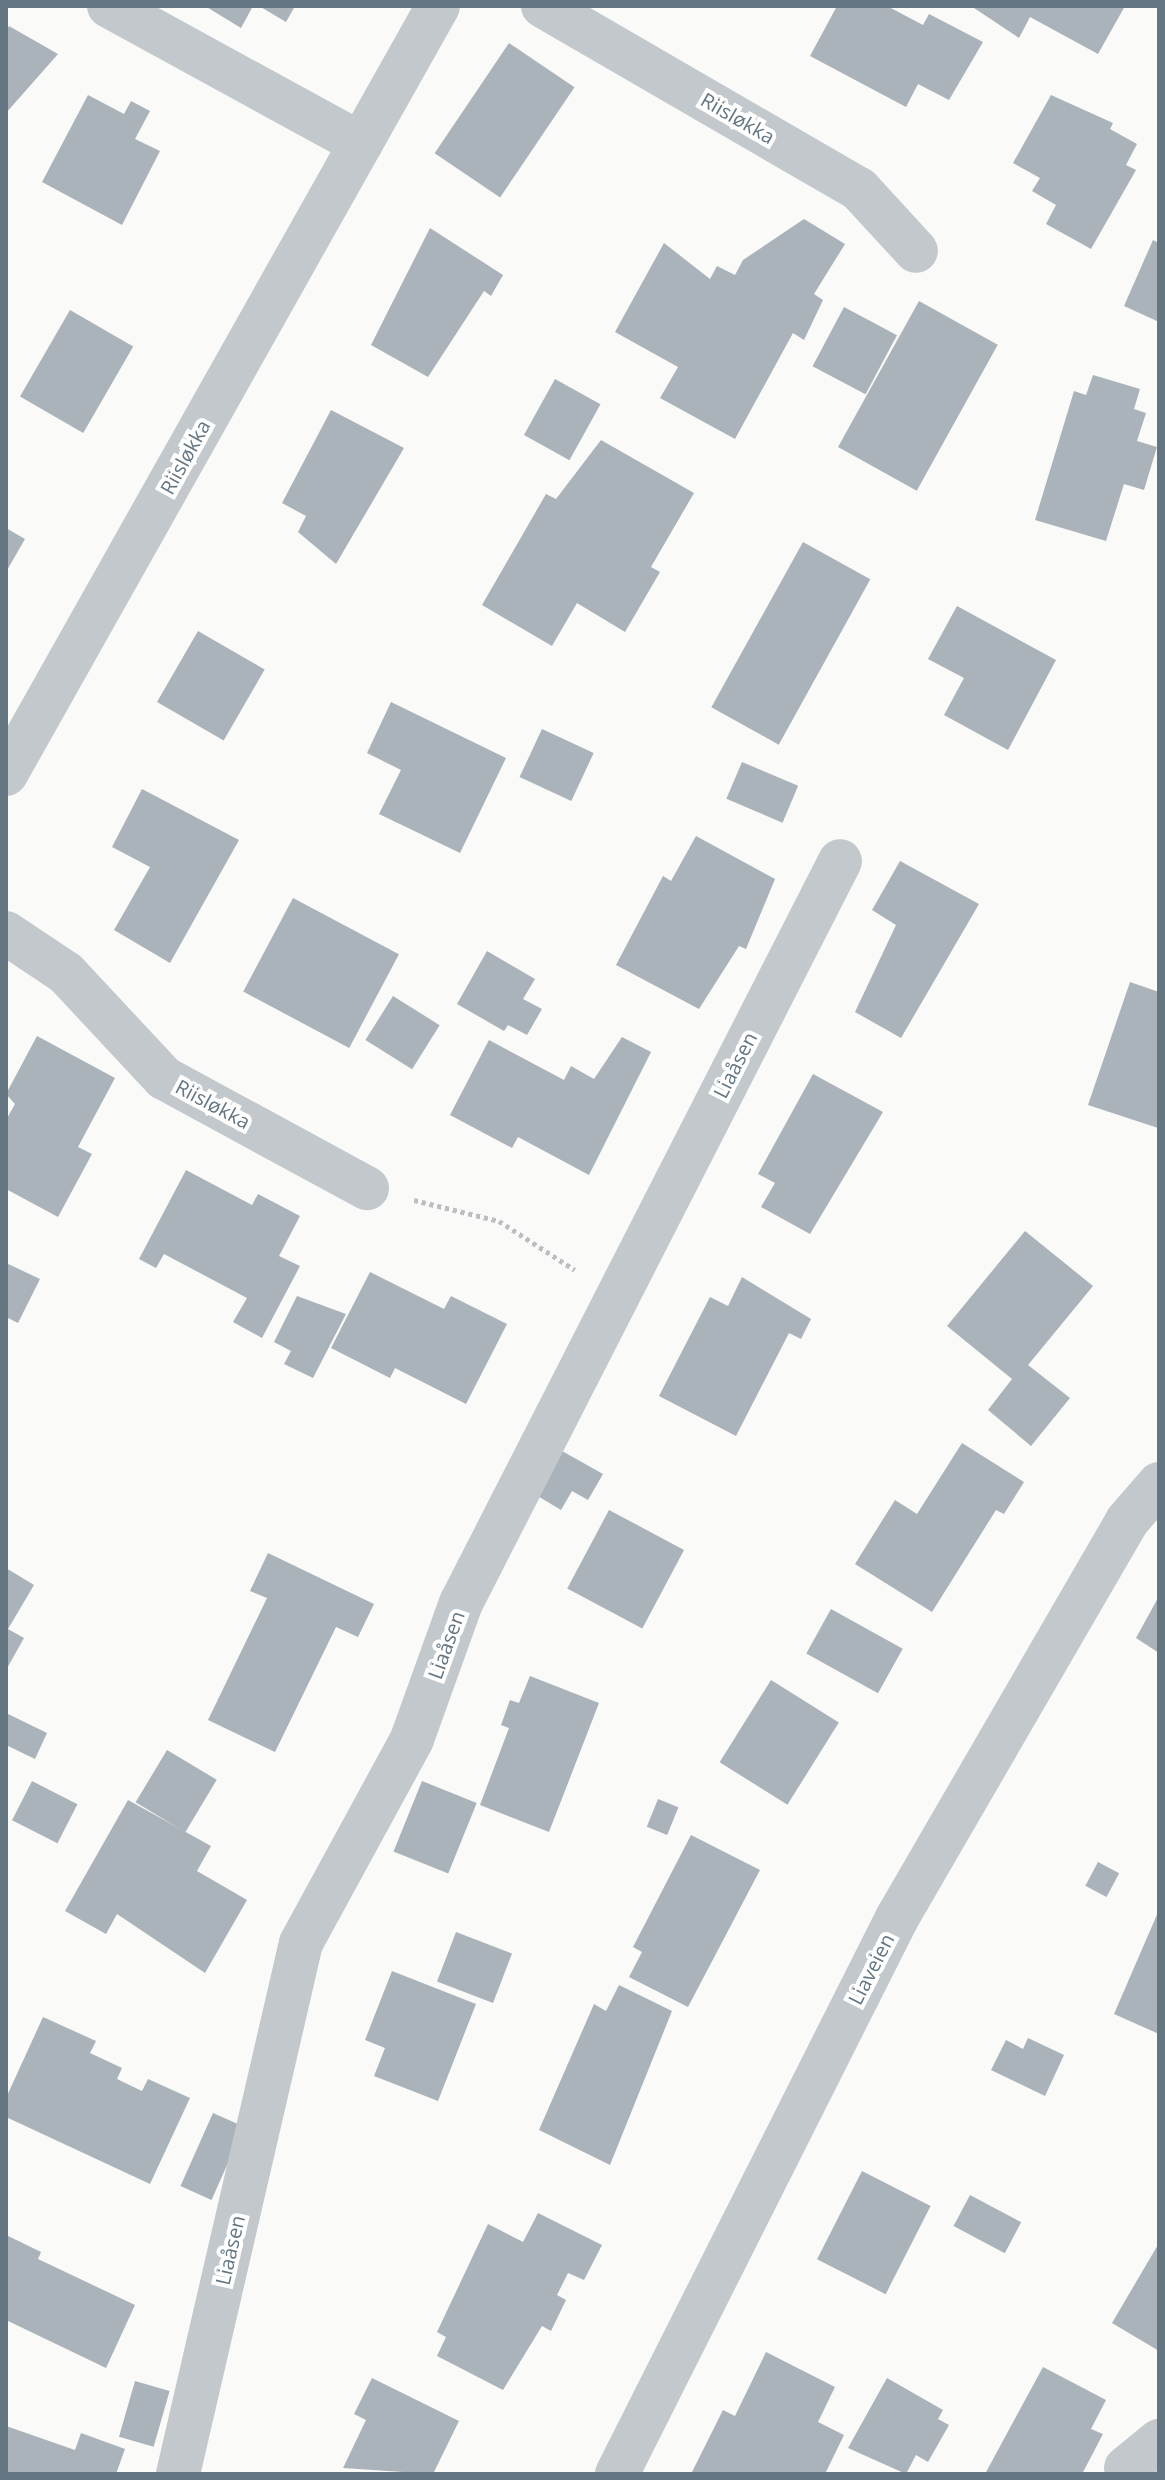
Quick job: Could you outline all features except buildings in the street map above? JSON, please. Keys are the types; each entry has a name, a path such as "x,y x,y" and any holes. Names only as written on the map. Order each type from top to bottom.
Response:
{"street":[{"path":"109,6 361,144"},
{"name":"Riisløkka","path":"7,771 438,6"},
{"name":"Riisløkka","path":"543,6 859,189 916,251"},
{"name":"Liaåsen","path":"178,2474 301,1943 412,1739 461,1603 840,861"},
{"name":"Riisløkka","path":"6,933 66,973 164,1078 367,1188"},
{"name":"Liaveien","path":"617,2474 897,1918 1127,1521 1159,1484"}],"path":[{"path":"367,1188 499,1221 616,1297"}]}
